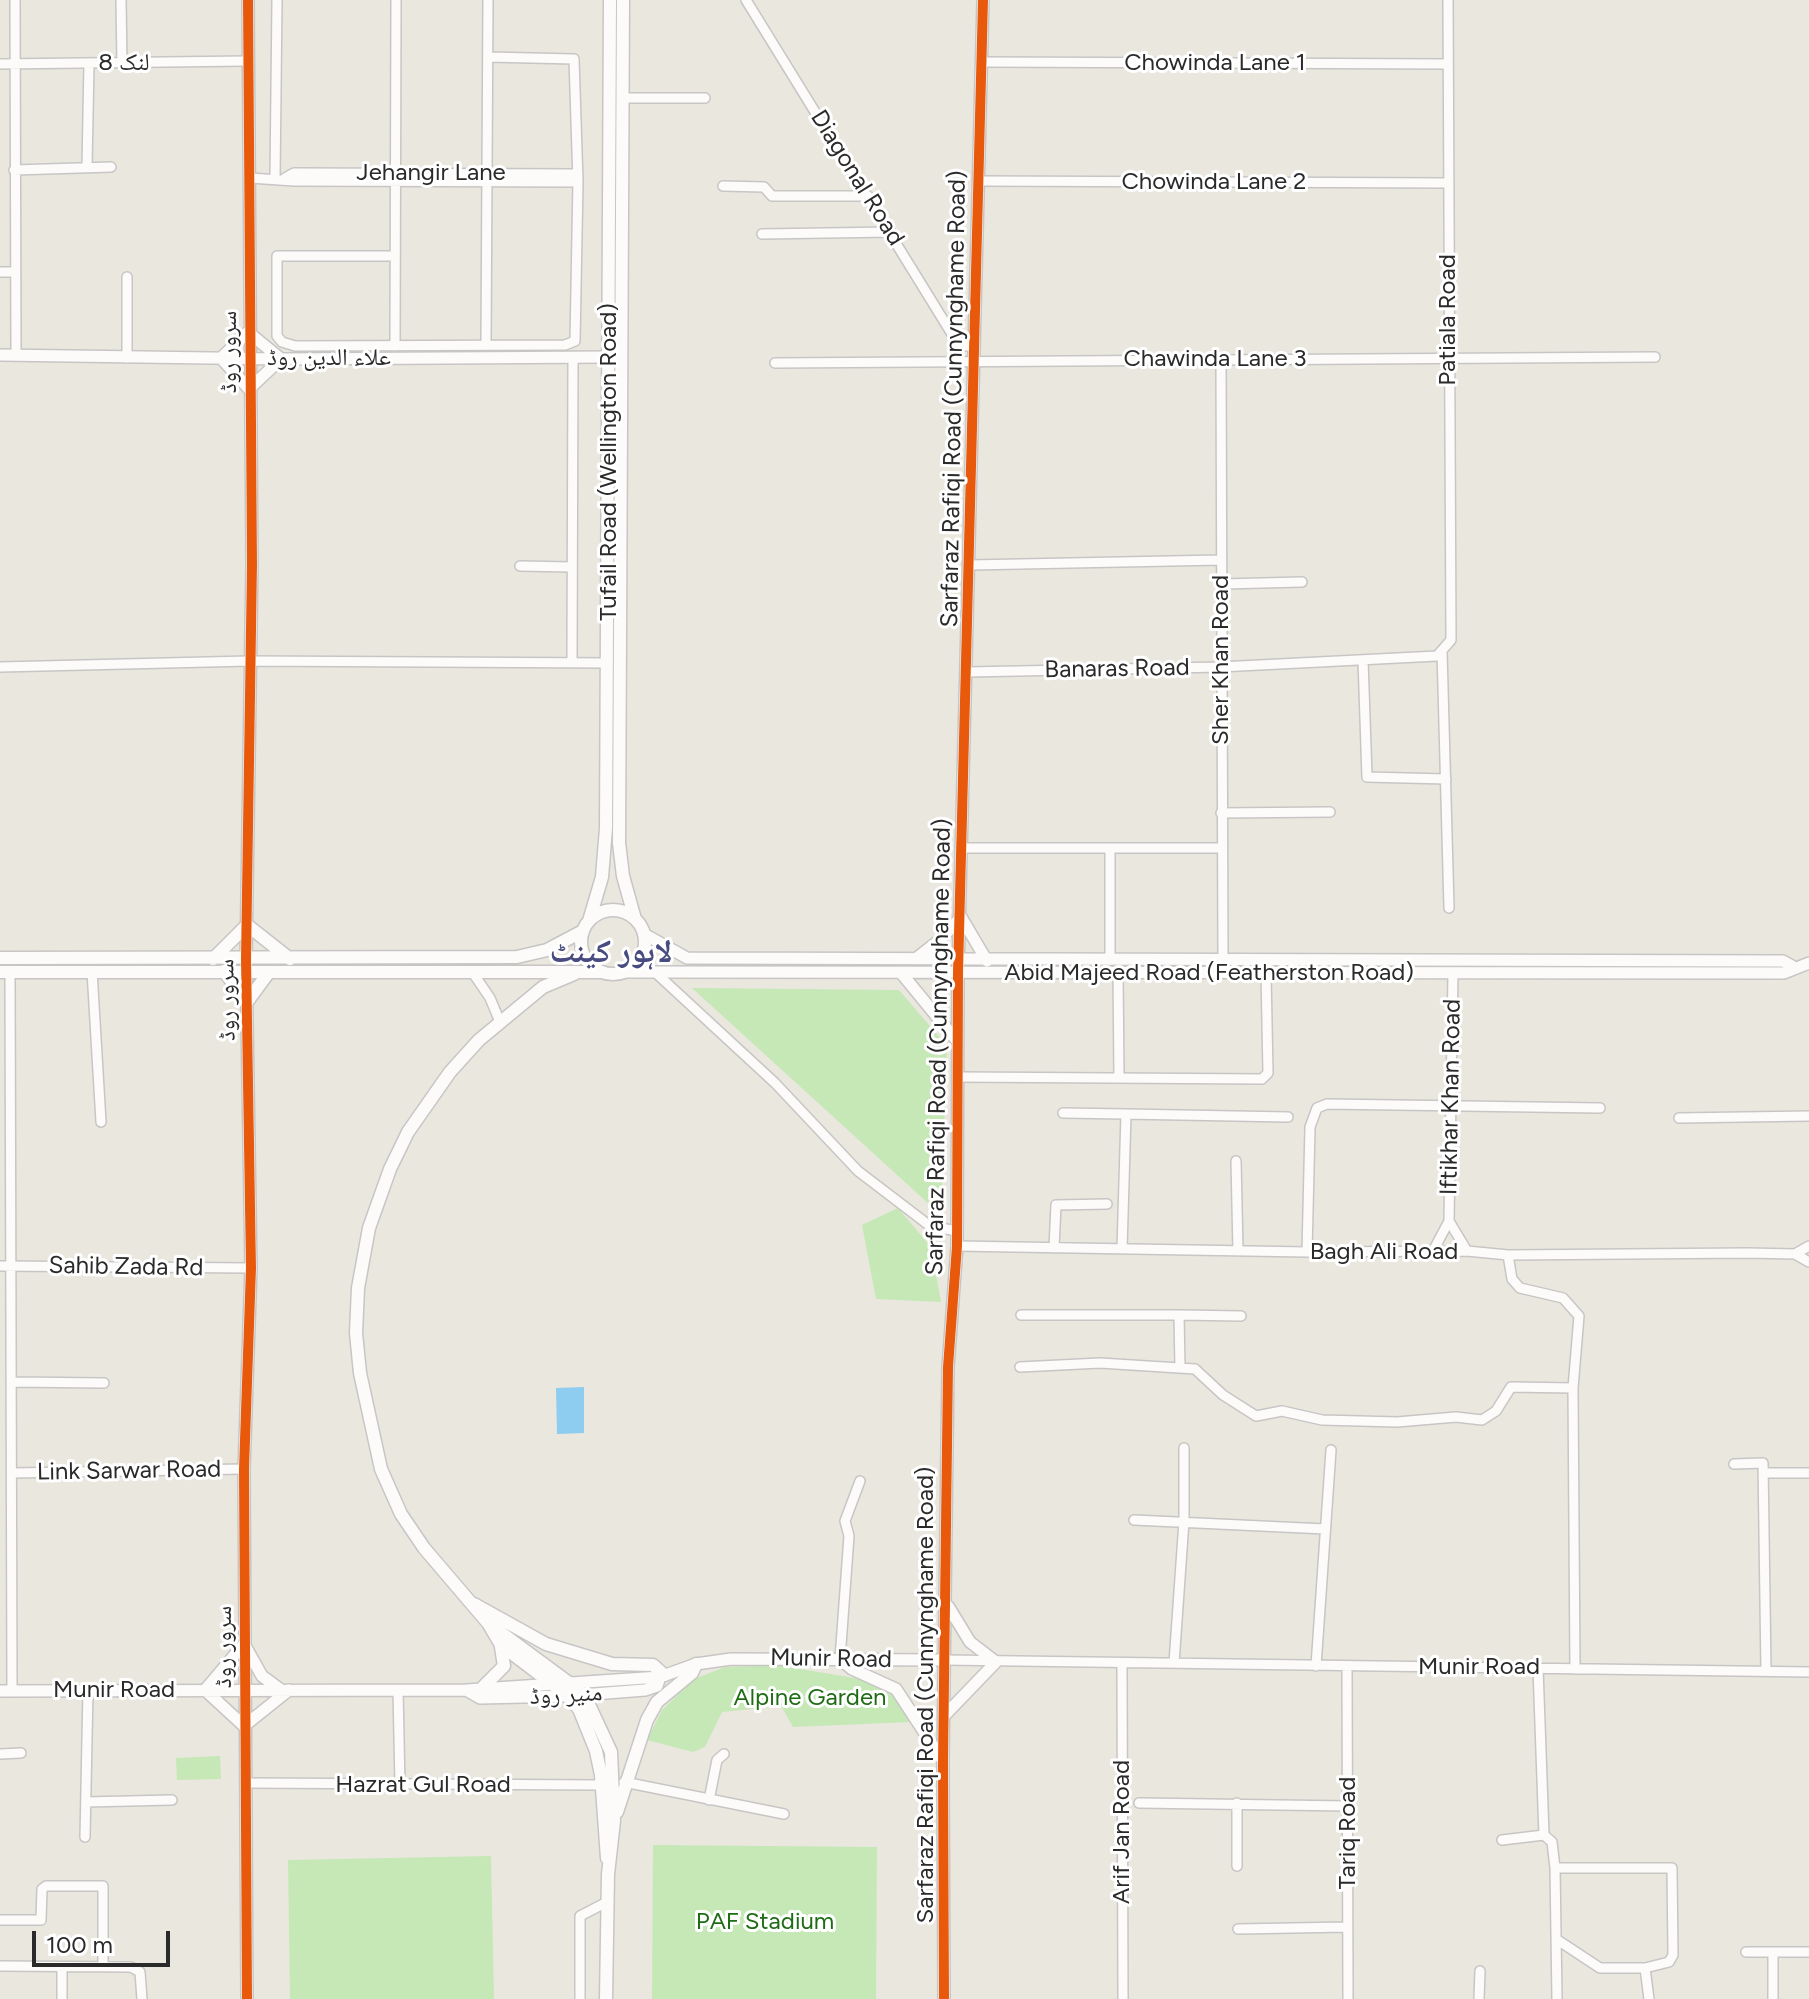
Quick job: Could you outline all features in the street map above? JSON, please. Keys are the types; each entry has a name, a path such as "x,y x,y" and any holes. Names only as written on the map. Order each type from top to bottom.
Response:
{"main road":[{"name":"Tufail Road (Wellington Road)","path":"586,926 601,885 605,855 610,0"},
{"name":"Tufail Road (Wellington Road)","path":"623,0 619,843 623,876 635,919"},
{"path":"0,958 213,959 246,966 269,972 574,974 625,972 642,957 644,934 635,919 627,914 607,911 547,950 517,957 290,959 246,966 224,971 5,972"},
{"path":"213,959 247,925 290,959"},
{"path":"586,926 584,955 601,972"},
{"path":"224,971 247,1002 269,972"},
{"path":"574,974 543,987 500,1022 450,1072 408,1132 376,1205 358,1288 360,1373 381,1469 401,1514 465,1599 488,1623 571,1690 596,1751 608,1865"},
{"path":"465,1599 546,1644 612,1664 653,1665 662,1676"},
{"path":"484,1686 504,1666 501,1645 488,1623"},
{"path":"501,1645 554,1684 584,1694 611,1752 614,1821"},
{"path":"606,1999 608,1865 614,1821 624,1782 639,1737 657,1702 692,1673 696,1664"}],"street":[{"path":"15,0 16,355"},
{"path":"121,0 122,64"},
{"name":"سرور روڈ","path":"247,1999 244,1469 251,1268 246,966 248,0"},
{"path":"277,0 280,178"},
{"path":"395,346 396,0"},
{"path":"486,344 488,0"},
{"name":"Diagonal Road","path":"746,0 955,339 962,346 974,346"},
{"name":"Sarfaraz Rafiqi Road (Cunnynghame Road)","path":"944,1999 943,1761 948,1367 957,1246 958,972 964,848 983,0"},
{"name":"Patiala Road","path":"1442,651 1451,640 1448,0"},
{"path":"395,256 277,256 277,336 288,345 565,345 575,341 578,178 574,59 489,57"},
{"name":"لنک 8","path":"0,64 247,61"},
{"name":"Chowinda Lane 1","path":"983,62 1448,64"},
{"path":"87,167 89,63"},
{"path":"623,98 705,98"},
{"path":"14,170 111,167"},
{"name":"Jehangir Lane","path":"250,178 294,181 395,177 578,178"},
{"name":"Chowinda Lane 2","path":"979,181 1448,183"},
{"path":"723,186 764,187 772,196 868,196"},
{"path":"762,234 891,232"},
{"path":"0,272 15,272"},
{"path":"127,277 127,358"},
{"path":"248,332 281,359 249,389 221,358 248,332"},
{"name":"علاء الدین روڈ","path":"0,355 249,359 610,357"},
{"path":"572,661 573,357"},
{"name":"Chawinda Lane 3","path":"775,363 1655,357"},
{"name":"Sher Khan Road","path":"1221,360 1223,961"},
{"path":"970,565 1221,560"},
{"path":"520,566 572,567"},
{"path":"1222,584 1302,582"},
{"path":"1442,651 1449,908"},
{"name":"Banaras Road","path":"967,672 1220,667 1437,656 1442,651"},
{"path":"1363,660 1367,777 1446,779"},
{"path":"0,667 249,661 608,663"},
{"path":"1221,813 1330,812"},
{"path":"964,848 1221,848"},
{"path":"1110,848 1110,960"},
{"path":"917,958 941,939 961,917 987,961"},
{"name":"Abid Majeed Road (Featherston Road)","path":"644,934 687,958 1110,960 1266,973 1784,973 1792,966 1809,963"},
{"name":"Abid Majeed Road (Featherston Road)","path":"625,972 1118,973 1199,967 1223,961 1783,961 1792,966"},
{"path":"92,971 101,1122"},
{"path":"5,972 12,1266 14,1581 6,1691"},
{"path":"473,973 490,998 500,1022"},
{"path":"1118,973 1119,1078"},
{"path":"958,1077 1266,1077 1266,973"},
{"name":"Iftikhar Khan Road","path":"1433,1251 1449,1221 1453,973"},
{"path":"657,974 755,1063 858,1171 930,1226 957,1231"},
{"path":"902,974 957,1041"},
{"path":"1307,1252 1310,1127 1317,1108 1327,1104 1600,1108"},
{"path":"1063,1113 1288,1117"},
{"path":"1122,1249 1126,1114"},
{"path":"1679,1118 1809,1116"},
{"path":"1236,1161 1238,1251"},
{"path":"1054,1248 1056,1205 1107,1204"},
{"name":"Iftikhar Khan Road","path":"1449,1221 1467,1251"},
{"name":"Bagh Ali Road","path":"957,1246 1307,1252 1467,1251 1508,1255 1795,1254 1809,1262"},
{"path":"1795,1254 1809,1246"},
{"path":"1508,1255 1512,1279 1520,1288 1563,1298 1579,1316 1573,1388 1575,1669"},
{"name":"Sahib Zada Rd","path":"0,1266 251,1268"},
{"path":"1021,1315 1241,1316"},
{"path":"1179,1315 1180,1368"},
{"path":"1020,1367 1087,1362 1195,1369 1223,1395 1256,1416 1282,1411 1322,1420 1397,1422 1456,1417 1482,1420 1496,1411 1511,1387 1573,1388"},
{"path":"13,1382 104,1383"},
{"path":"0,1425 13,1425"},
{"path":"1174,1663 1184,1521 1184,1448"},
{"path":"1316,1666 1331,1450"},
{"path":"1734,1464 1763,1463 1766,1671"},
{"name":"Link Sarwar Road","path":"13,1473 244,1469"},
{"path":"1763,1473 1809,1473"},
{"path":"860,1481 845,1521 849,1536 840,1659 852,1669 896,1689 943,1761"},
{"path":"1134,1520 1325,1529"},
{"path":"0,1581 14,1581"},
{"path":"944,1716 996,1662 970,1642 947,1606"},
{"path":"244,1644 262,1676 286,1690 244,1726 205,1690 244,1644"},
{"name":"Munir Road","path":"571,1690 662,1676 696,1664 731,1659 1809,1672"},
{"name":"Arif Jan Road","path":"1122,1664 1123,1999"},
{"name":"Tariq Road","path":"1347,1667 1348,1999"},
{"path":"1538,1668 1544,1835 1552,1842 1555,1868 1557,1999"},
{"name":"منیر روڈ","path":"584,1694 645,1690 657,1686 662,1676"},
{"name":"Munir Road","path":"6,1691 466,1690 484,1686 554,1684"},
{"path":"85,1837 88,1690"},
{"path":"398,1690 400,1786"},
{"name":"منیر روڈ","path":"466,1690 480,1698 571,1690"},
{"path":"0,1754 21,1753"},
{"path":"709,1800 717,1760 724,1754"},
{"path":"624,1782 784,1814"},
{"name":"Hazrat Gul Road","path":"246,1783 601,1785"},
{"path":"86,1802 172,1800"},
{"path":"1139,1803 1348,1806"},
{"path":"1237,1803 1237,1866"},
{"path":"1502,1840 1544,1835"},
{"path":"1555,1868 1672,1868 1673,1955 1669,1962 1645,1968 1600,1968 1556,1939"},
{"path":"0,1920 41,1920 42,1889 46,1886 103,1886 103,1966"},
{"path":"580,1999 580,1916 607,1902"},
{"path":"1238,1929 1347,1927"},
{"path":"1746,1952 1809,1952"},
{"path":"1773,1952 1773,1999"},
{"path":"0,1966 131,1967 140,1972 142,1999"},
{"path":"62,1967 62,1999"},
{"path":"1645,1968 1649,1999"},
{"path":"1479,1999 1480,1971"}],"green space":[{"path":"692,988 899,990 947,1046 941,1215"},
{"path":"898,1208 931,1247 941,1302 876,1299 862,1225"},
{"name":"Alpine Garden","path":"776,1665 873,1681 895,1697 911,1722 793,1727 781,1706 722,1712 705,1747 693,1752 647,1740 662,1710 694,1679 725,1667"},
{"path":"220,1756 221,1779 177,1780 176,1758"},
{"name":"PAF Stadium","path":"653,1845 877,1847 876,1999 652,1999"},
{"path":"491,1856 494,1999 290,1999 288,1860"}],"water":[{"path":"584,1387 584,1433 557,1434 556,1388"}],"cycle path":[{"path":"247,1999 244,1469 251,1268 246,959 252,564 248,0"},
{"path":"944,1999 943,1761 948,1367 957,1246 958,972 983,0"}],"district":[{"name":"لاہور کینٹ","path":"611,953"}]}
